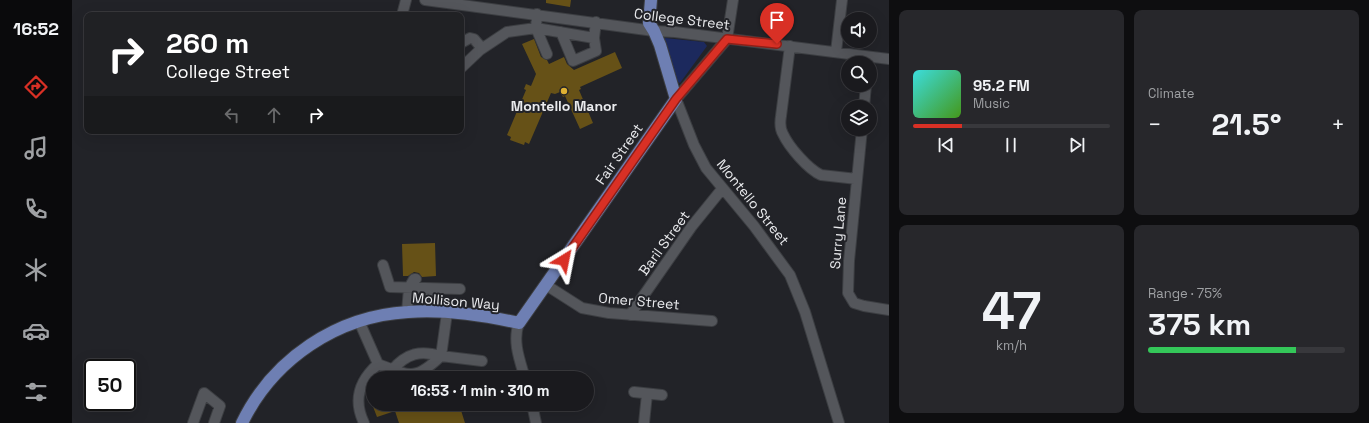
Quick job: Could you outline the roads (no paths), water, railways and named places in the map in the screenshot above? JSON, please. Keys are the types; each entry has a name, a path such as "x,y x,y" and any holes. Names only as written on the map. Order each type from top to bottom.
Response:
{"main road":[{"name":"Montello Street","path":"651,0 649,23 654,31 676,99"},
{"name":"Fair Street","path":"519,323 676,99"},
{"name":"Mollison Way","path":"242,423 263,390 290,359 328,334 359,321 390,314 430,312 484,316 519,323"}],"street":[{"path":"403,12 406,0"},
{"name":"College Street","path":"425,0 654,31 675,32 836,52 853,56"},
{"path":"727,39 733,0"},
{"path":"836,52 842,0"},
{"path":"537,14 536,28 547,54"},
{"path":"560,32 573,61 596,51 594,38 596,22"},
{"path":"464,65 480,50 507,32 536,28 594,38"},
{"path":"464,41 470,38 474,39 480,46 480,50"},
{"name":"Fair Street","path":"676,99 727,39"},
{"path":"790,46 780,125 783,134 794,150 816,173 821,175 857,179"},
{"name":"College Street","path":"877,60 889,59"},
{"name":"Montello Street","path":"676,99 694,145 706,168 754,226 790,275 805,312 839,423"},
{"name":"Surry Lane","path":"861,136 848,293 854,303 889,310"},
{"name":"Baril Street","path":"630,315 692,226 722,189"},
{"path":"383,265 390,287 460,289"},
{"path":"406,312 409,288 414,279 423,279 429,288 430,312"},
{"name":"Omer Street","path":"546,285 582,308 588,310 630,315 712,321"},
{"path":"359,321 378,364 404,375 418,373 428,368 441,356 447,313"},
{"path":"519,323 516,332 516,342 523,371"},
{"path":"392,370 400,361 419,352 482,361"},
{"path":"364,423 359,412 357,400 362,385 369,372 378,364"},
{"path":"634,392 662,395"},
{"path":"193,423 204,393 220,406 214,423"},
{"path":"644,423 647,394"},
{"path":"533,411 536,423"}],"place":[{"name":"Montello Manor","path":"564,91"}]}
